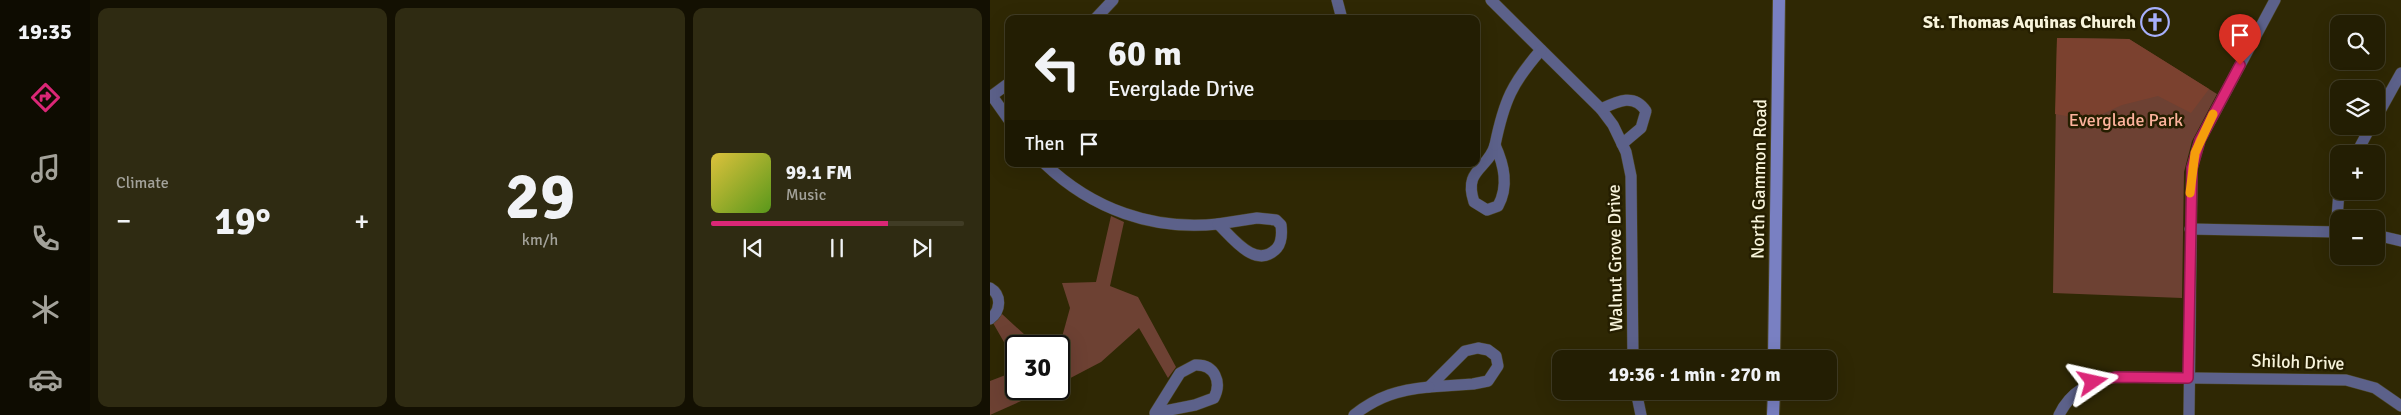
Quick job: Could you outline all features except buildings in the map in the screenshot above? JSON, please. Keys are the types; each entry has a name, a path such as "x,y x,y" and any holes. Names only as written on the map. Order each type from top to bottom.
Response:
{"main road":[{"name":"North Gammon Road","path":"1774,350 1779,0"},
{"path":"1773,415 1774,400"}],"street":[{"path":"1100,15 1113,0"},
{"path":"1338,0 1341,15"},
{"name":"Walnut Grove Drive","path":"1491,0 1601,109 1622,144 1632,176 1633,350"},
{"path":"2189,415 2192,168 2200,140 2275,0"},
{"path":"1480,167 1495,145 1504,106 1511,88 1541,50"},
{"path":"2385,102 2401,73"},
{"path":"1005,86 991,97 1005,115"},
{"path":"1601,109 1625,99 1635,100 1646,111 1641,128 1622,144"},
{"path":"1480,167 1472,178 1470,186 1474,202 1487,210 1498,206 1504,195 1506,185 1500,156 1495,145"},
{"path":"1049,167 1069,184 1096,202 1135,218 1172,224 1218,224 1257,218 1276,220 1282,231 1280,243 1275,250 1265,255 1254,255 1245,251 1218,224"},
{"path":"2190,229 2330,232"},
{"path":"2385,237 2401,241"},
{"path":"990,288 998,297 999,303 997,310 990,319"},
{"path":"1354,415 1373,401 1392,392 1488,381 1498,366 1496,356 1488,350 1478,348 1465,350 1429,387"},
{"path":"1203,364 1216,375 1218,390 1214,398 1195,405 1152,414 1180,373 1188,368 1203,364"},
{"name":"Shiloh Drive","path":"2059,415 2064,406 2078,391 2093,382 2105,379 2346,380 2374,388 2401,406"},
{"path":"1638,400 1641,415"}],"green space":[{"name":"Everglade Park","path":"2057,38 2129,39 2217,94 2192,141 2184,172 2182,298 2053,293"},
{"path":"1111,216 1124,222 1110,286 1138,297 1176,367 1168,378 1139,328 1101,362 1070,378 1070,335 1063,335 1070,308 1062,283 1096,282"},
{"path":"1002,314 1025,335 1005,335 1005,344 993,323"},
{"path":"1005,375 1005,400 1023,400 990,415 990,381"}],"shaded area":[{"path":"2057,38 2129,39 2209,89 2191,113 2158,96 2122,105 2089,120 2055,114"}],"slow traffic":[{"path":"2190,193 2195,153 2213,114"}],"place":[{"name":"St. Thomas Aquinas Church","path":"2155,22"}],"route":[{"path":"2093,382 2116,377 2188,378 2190,185 2192,168 2200,140 2240,65"}]}
